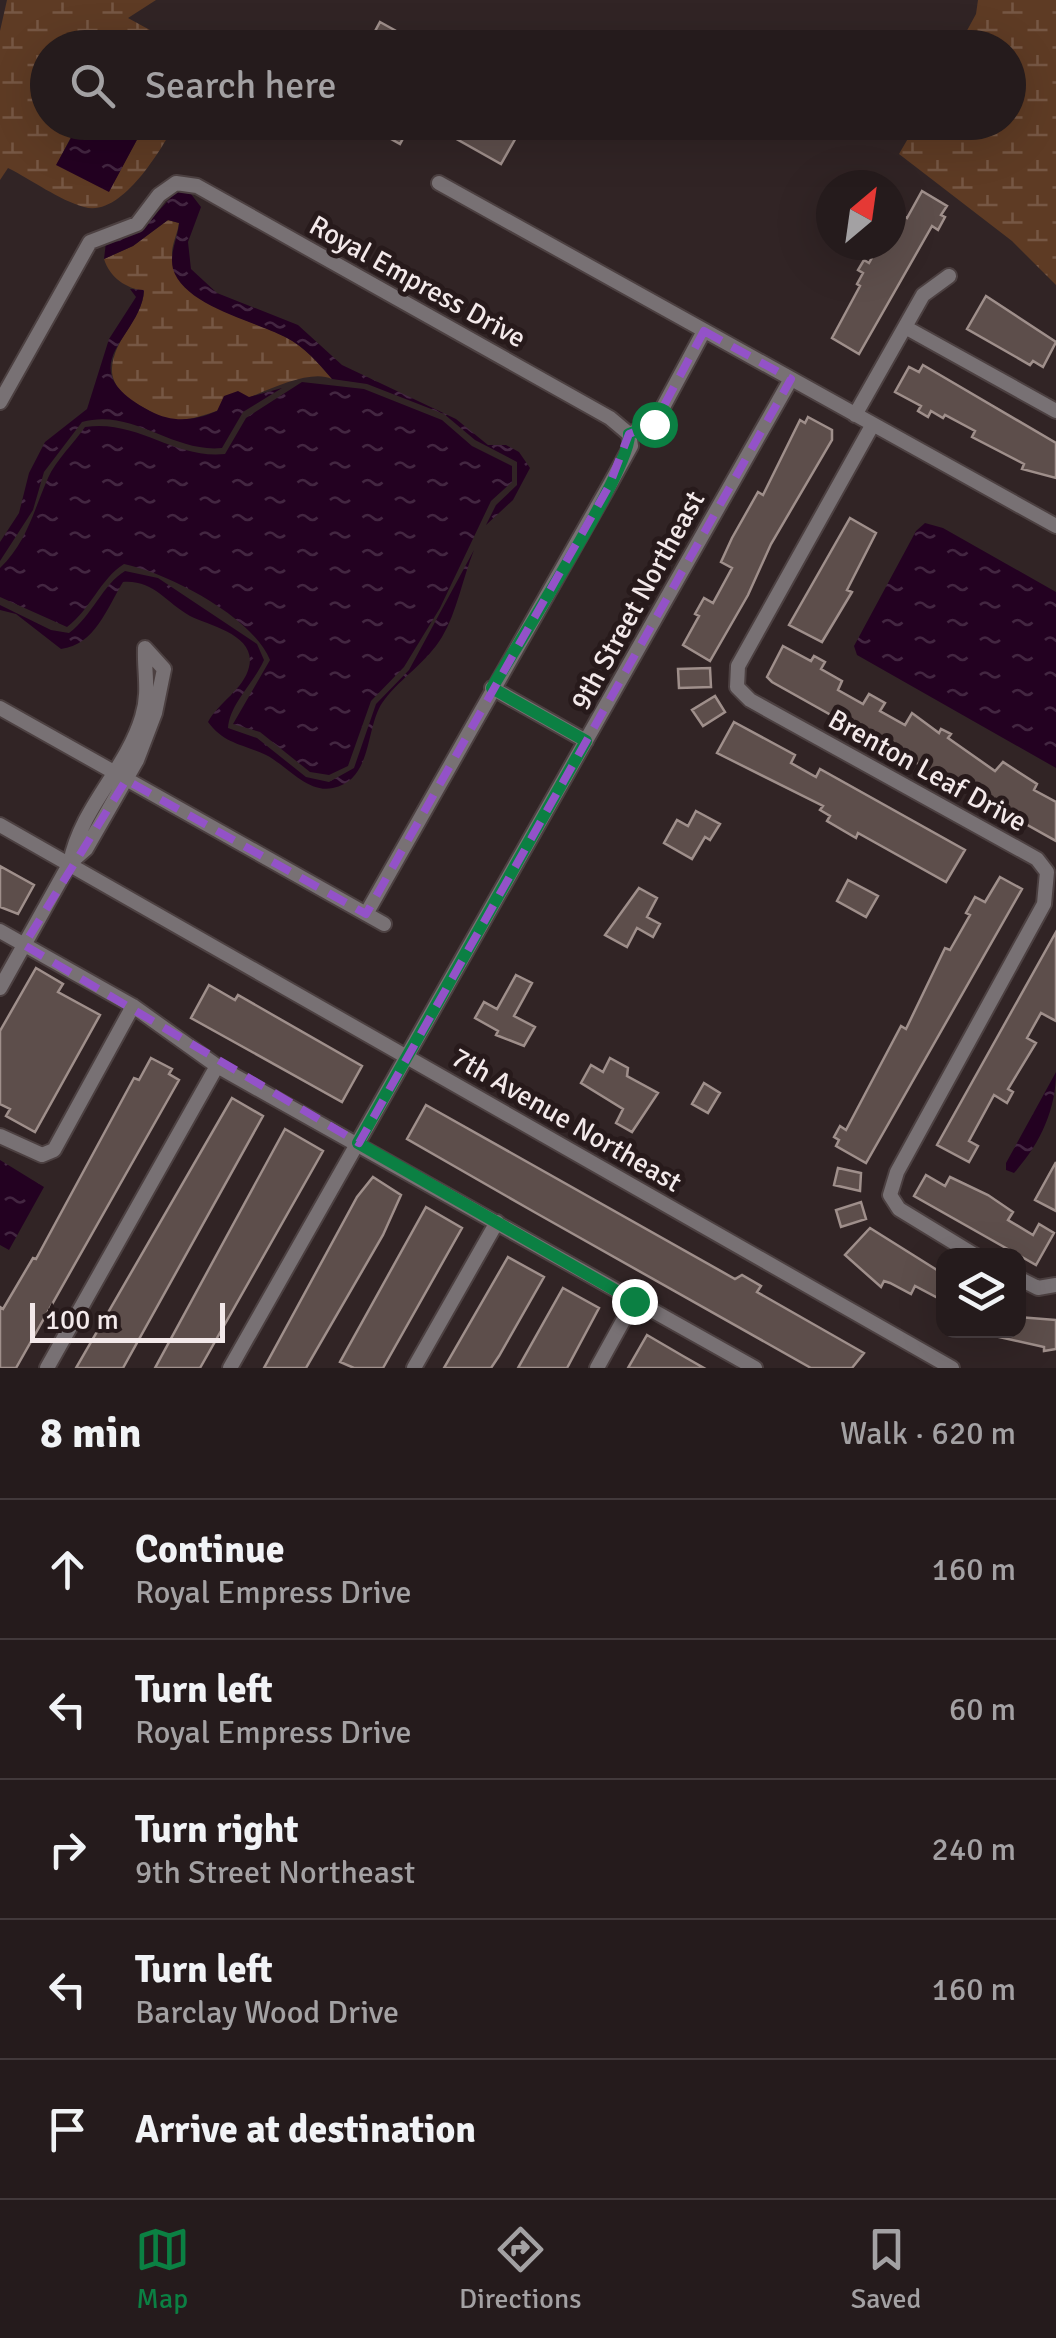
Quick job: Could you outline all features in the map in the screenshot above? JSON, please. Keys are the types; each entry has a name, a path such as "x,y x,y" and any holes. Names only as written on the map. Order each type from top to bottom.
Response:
{"street":[{"name":"Royal Empress Drive","path":"0,402 90,242 137,224 159,195 176,183 197,186 610,418 629,434"},
{"path":"439,183 1056,526"},
{"path":"856,415 923,295 950,276"},
{"path":"905,327 1056,411"},
{"path":"366,914 610,486 631,446 629,434 654,424 704,331"},
{"name":"9th Street Northeast","path":"230,1368 790,380"},
{"name":"Brenton Leaf Drive","path":"873,424 738,666 738,687 750,700 1037,859 1047,872 1044,904 896,1172 890,1195 899,1209 963,1248"},
{"path":"0,988 70,864 75,838 147,739 164,669 145,648 148,679 143,716 119,776"},
{"path":"492,688 586,741"},
{"path":"0,708 384,924"},
{"name":"7th Avenue Northeast","path":"0,825 952,1368"},
{"path":"0,931 133,1006 217,1066 755,1368"},
{"path":"0,1136 42,1156 54,1150 133,1006"},
{"path":"47,1368 217,1066"},
{"path":"414,1368 497,1222"},
{"path":"1026,1282 1038,1288 1056,1285"},
{"path":"597,1368 634,1301"}],"highlighted area":[{"path":"704,331 791,379 359,1143 24,945 126,780 366,914 609,486 629,434 654,424"}],"green space":[{"path":"7,0 156,0 128,18 150,30 30,30 30,140 69,140 57,164 109,191 137,140 166,140 126,192 98,208 84,207 8,168 0,180 0,31"},
{"path":"978,0 1056,0 1056,285 1012,241 899,154 907,140 1026,140 1026,30 967,30"},
{"path":"168,220 179,223 172,253 176,271 186,285 216,307 293,341 332,379 299,379 211,413 172,420 123,394 112,374 114,357 139,310 144,291 120,281 104,259 133,246"}],"water":[{"path":"70,140 137,140 109,192 56,165"},
{"path":"177,191 191,194 201,207 188,242 191,269 217,293 298,325 342,365 456,419 488,445 506,445 519,452 530,468 513,500 486,525 496,505 517,485 517,462 475,440 444,414 367,384 332,379 292,341 205,303 191,293 173,269 179,223 168,220 133,246 104,259 106,242 141,230"},
{"path":"130,289 144,290 140,307 115,352 113,380 126,395 150,411 175,419 192,419 217,411 224,396 238,391 249,397 282,388 243,412 222,448 186,444 118,421 82,422 44,472 33,510 0,561 0,542 19,513 29,473 45,442 87,409 109,339 136,297"},
{"path":"302,382 364,389 442,420 472,446 512,466 512,482 491,501 440,608 404,667 371,701 348,766 329,775 310,772 260,732 233,724 270,660 246,628 185,587 124,564 67,627 0,597 0,568 23,537 51,471 85,427 122,429 189,451 225,454 246,418"},
{"path":"925,523 943,528 1056,592 1056,768 857,655 854,646 916,531"},
{"path":"474,550 442,637 378,710 356,774 333,788 306,783 266,755 227,739 214,729 208,722 246,675 250,656 246,647 230,633 190,616 151,588 123,582 91,633 83,641 61,649 16,614 0,610 0,605 51,630 69,633 125,571 158,578 257,644 264,660 233,710 228,728 257,738 306,777 329,782 354,768 376,704 409,670"},
{"path":"1056,1072 1050,1113 1039,1138 1014,1173 1006,1170 1006,1163"},
{"path":"0,1160 44,1187 9,1250 0,1245"}],"building":[{"path":"380,22 394,30 376,30"},
{"path":"458,140 515,140 501,164"},
{"path":"922,191 947,206 938,230 932,226 859,354 832,338 860,286 857,284 863,273 858,270 864,260 906,260 907,218"},
{"path":"986,296 1056,342 1043,367 1033,361 1030,365 967,329"},
{"path":"923,365 1056,443 1056,478 1022,469 1024,464 972,437 975,431 945,415 943,418 931,411 928,417 918,411 921,406 895,392 909,367 919,372"},
{"path":"808,417 832,430 832,440 771,544 748,595 710,661 683,645 699,616 695,614 704,598 713,603 732,568 721,562 732,538 758,492 763,495 800,420 805,423"},
{"path":"850,518 876,533 847,590 852,592 822,642 789,625"},
{"path":"783,646 811,661 814,656 825,662 821,669 842,681 838,690 863,704 869,694 885,703 880,711 905,725 912,713 939,733 941,729 951,734 948,738 995,771 1003,762 1037,784 1034,790 1056,802 1056,841 772,682 767,677"},
{"path":"710,668 711,687 679,688 678,669"},
{"path":"715,696 725,712 703,726 692,710"},
{"path":"734,722 795,755 791,763 816,777 820,769 965,850 946,882 858,833 856,838 827,821 830,816 820,810 823,806 717,753"},
{"path":"696,811 720,824 710,840 705,837 692,859 664,843 677,820 688,826"},
{"path":"0,866 34,885 18,914 0,907"},
{"path":"1000,877 1022,889 866,1163 836,1146 839,1140 834,1137 840,1126 846,1130 901,1026 906,1029 945,948 950,950 970,915 966,913 975,897 985,902"},
{"path":"848,880 878,896 866,917 837,901"},
{"path":"639,888 657,898 647,917 660,924 653,937 637,928 627,947 605,935"},
{"path":"1056,932 1056,1021 1041,1013 1027,1038 1036,1043 1008,1089 1013,1092 1007,1103 994,1095 969,1141 978,1146 969,1162 937,1145"},
{"path":"36,968 63,984 58,992 100,1015 35,1132 6,1116 10,1109 0,1104 0,1031"},
{"path":"516,975 532,983 514,1016 535,1027 524,1046 496,1035 498,1031 475,1018 484,1002 497,1009"},
{"path":"209,985 235,1000 238,995 362,1066 342,1102 191,1018"},
{"path":"151,1058 172,1069 169,1074 179,1080 16,1368 0,1368 0,1307 3,1309 33,1258 36,1259 134,1078 139,1080"},
{"path":"610,1058 628,1068 627,1076 658,1093 632,1132 616,1123 623,1109 581,1083 591,1065 603,1072"},
{"path":"704,1083 720,1093 708,1113 692,1104"},
{"path":"232,1098 263,1116 123,1368 76,1368"},
{"path":"426,1105 735,1279 742,1275 761,1286 757,1292 864,1353 852,1368 811,1368 536,1213 407,1139"},
{"path":"285,1129 323,1151 200,1368 155,1368"},
{"path":"1056,1162 1056,1211 1035,1200"},
{"path":"838,1168 861,1173 860,1191 834,1185"},
{"path":"926,1175 945,1186 950,1177 1013,1212 1008,1220 1033,1235 1039,1224 1054,1233 1036,1265 1026,1259 1026,1248 1006,1248 914,1196"},
{"path":"373,1177 401,1195 383,1235 306,1368 264,1368 357,1197"},
{"path":"861,1202 866,1219 841,1227 836,1210"},
{"path":"426,1207 462,1228 383,1368 354,1368 340,1362"},
{"path":"870,1228 936,1269 936,1297 915,1286 911,1294 884,1281 881,1287 845,1255"},
{"path":"508,1257 544,1277 499,1356 491,1368 444,1368"},
{"path":"563,1288 599,1308 567,1368 518,1368"},
{"path":"1026,1318 1056,1320 1056,1349 1044,1351 1044,1347 1004,1338 1026,1338"},
{"path":"647,1335 683,1356 704,1368 628,1368"}],"route":[{"path":"634,1301 358,1143 586,741 492,688 610,486 631,446 629,434 654,424"}]}
